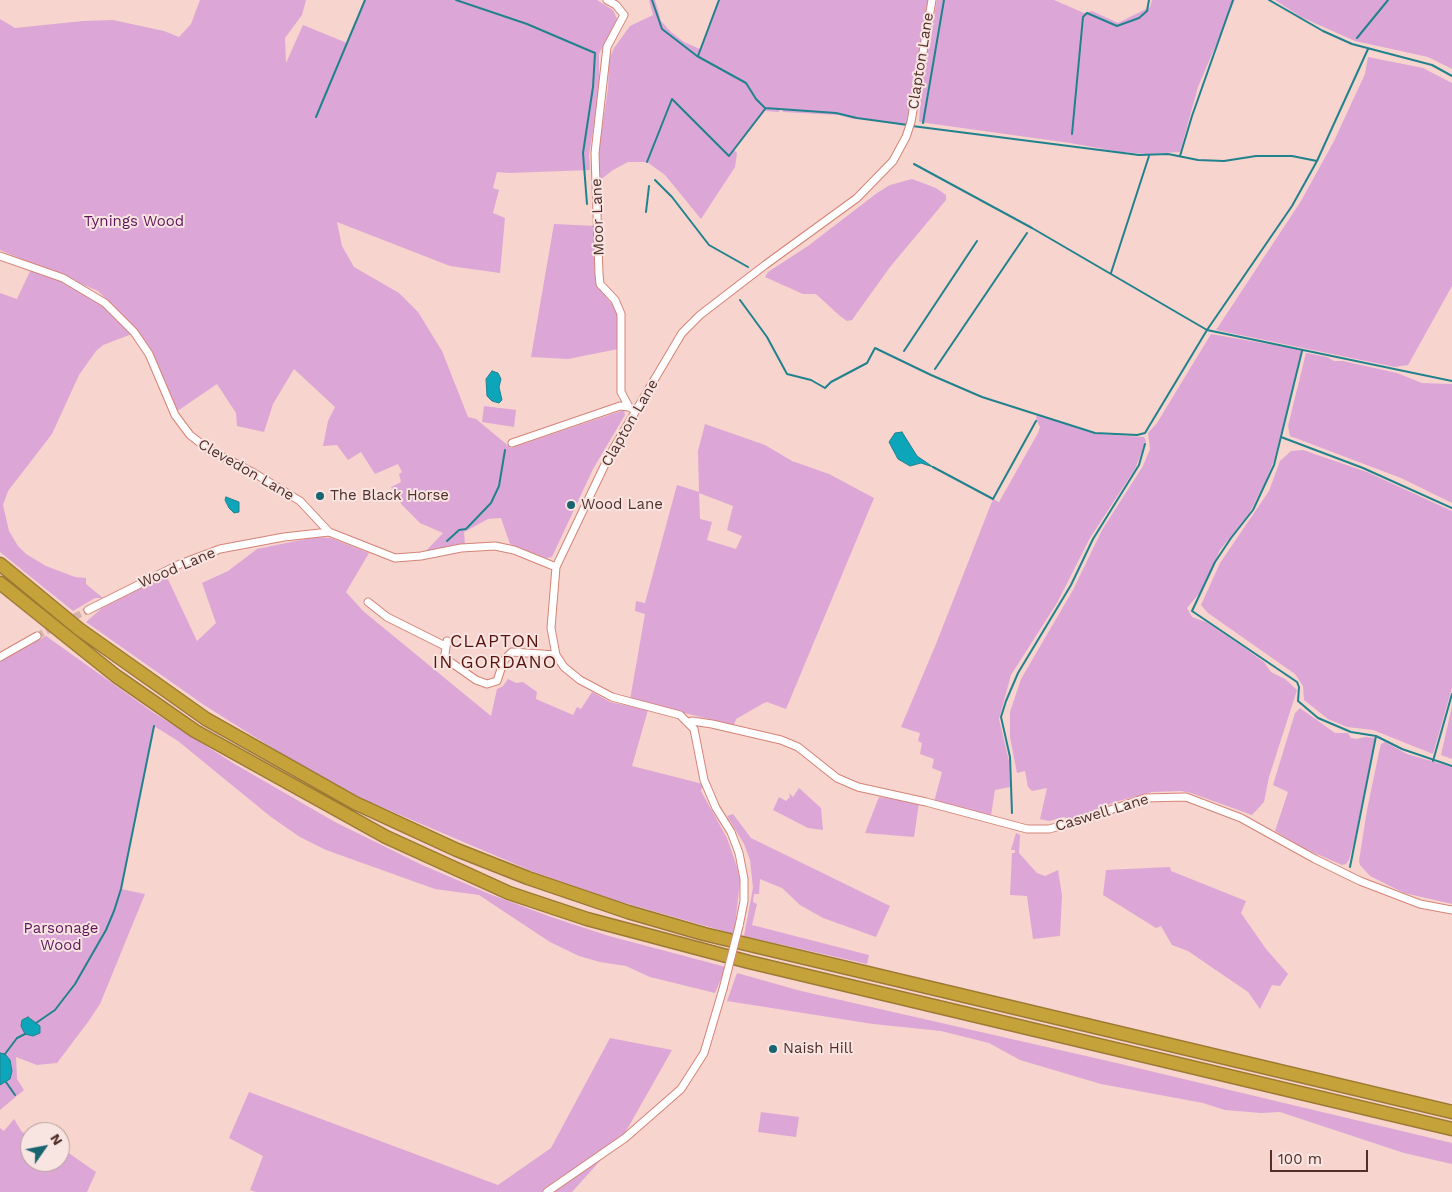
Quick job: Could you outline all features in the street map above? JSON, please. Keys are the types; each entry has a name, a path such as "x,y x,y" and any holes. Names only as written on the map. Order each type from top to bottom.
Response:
{"highway":[{"path":"0,564 120,660 206,719 286,766 370,811 457,850 528,878 628,912 704,934 1452,1112"},
{"path":"0,583 116,676 202,735 386,837 509,893 587,918 749,962 1452,1128"}],"street":[{"name":"Moor Lane","path":"607,0 616,5 624,15 607,47 595,152 599,274 600,284 615,300 621,314 621,392 632,408"},
{"name":"Clapton Lane","path":"556,655 552,642 551,621 556,567 632,408 682,333 700,315 857,198 893,162 906,137 911,122 932,0"},
{"name":"Clevedon Lane","path":"0,256 63,278 105,303 134,332 149,354 175,416 190,435 208,449 254,472 300,501 329,532 395,558 421,556 461,548 495,546 511,548 556,567"},
{"path":"512,443 620,406 632,408"},
{"name":"Wood Lane","path":"88,610 180,564 220,549 329,532"},
{"path":"368,602 387,616 446,644 445,654 449,661 476,680 490,685 497,681 504,660 512,652 556,655 570,672 603,693 626,702 680,715 689,722 696,734 704,780 716,808 731,832 739,853 744,879 744,901 723,989 704,1052 681,1089 625,1138 547,1192"},
{"path":"0,656 37,636"},
{"name":"Caswell Lane","path":"689,722 719,726 782,740 798,747 837,778 858,787 926,802 1027,829 1049,829 1072,823 1145,798 1172,796 1191,798 1241,818 1315,859 1360,880 1420,904 1452,910"}],"green space":[{"name":"Tynings Wood","path":"200,0 306,0 302,15 285,38 286,63 303,25 347,43 365,0 597,0 613,10 617,19 599,54 599,94 589,155 590,170 497,172 493,188 499,190 493,213 505,218 500,273 450,266 337,222 342,246 354,267 399,293 418,312 442,351 468,417 476,419 511,448 624,410 625,415 593,469 552,557 546,558 510,544 501,518 488,519 464,532 465,545 424,553 443,533 420,523 402,505 391,487 401,482 399,474 402,472 398,464 375,474 361,452 348,460 337,445 323,446 328,421 335,407 294,369 273,404 264,432 237,426 236,413 217,384 176,412 156,362 146,344 136,329 98,291 0,250 0,19 15,28 113,20 164,31 179,37 191,24"},
{"path":"649,0 655,0 661,21 671,32 684,42 700,49 719,0 928,0 907,126 876,120 853,119 839,115 783,112 783,109 780,108 779,112 765,111 734,150 737,153 735,167 701,219 665,175 647,162 628,162 613,170 599,181 598,156 608,88 609,60 614,48 630,26 653,15"},
{"path":"937,0 1054,0 1084,13 1092,11 1118,23 1150,7 1152,0 1235,0 1198,87 1180,152 1148,154 1120,152 1070,143 919,122 922,79"},
{"path":"1275,0 1452,0 1452,69 1428,57 1355,41 1301,17"},
{"path":"1368,57 1423,68 1452,83 1452,286 1412,358 1408,365 1395,367 1216,330 1301,201 1334,141 1365,74"},
{"path":"912,179 936,188 946,195 946,200 890,267 852,320 847,321 840,316 816,294 803,294 765,277 768,272 808,246 877,193 890,185"},
{"path":"554,224 597,226 595,277 602,292 617,310 618,349 568,359 531,357"},
{"path":"31,269 49,275 100,303 132,334 103,345 96,351 79,375 52,434 8,491 3,505 9,531 18,546 26,554 46,566 75,577 86,578 86,584 103,598 95,598 73,611 0,552 0,293 17,299"},
{"path":"1211,334 1302,350 1274,460 1266,480 1249,514 1220,550 1203,589 1187,608 1192,617 1206,622 1243,647 1264,662 1271,672 1285,679 1297,690 1269,777 1264,802 1252,815 1191,793 1181,791 1152,792 1115,802 1072,820 1064,817 1049,821 1040,819 1047,788 1032,791 1028,787 1025,771 1017,773 1010,737 1010,712 1021,679 1073,590 1102,530 1143,466 1150,449 1148,433 1157,423"},
{"path":"1306,353 1327,357 1334,361 1343,361 1397,373 1422,383 1452,384 1452,503 1401,478 1290,436 1288,426"},
{"path":"484,406 516,410 514,427 482,422"},
{"path":"1037,415 1099,434 1144,437 1146,441 1135,469 1090,538 1057,603 1011,675 999,719 1009,761 1010,787 995,790 991,815 934,802 942,772 932,768 934,759 920,754 922,743 918,741 920,733 901,727 993,499 999,502 1038,433 1040,427 1036,419"},
{"path":"705,424 765,445 792,461 829,474 874,498 786,709 767,702 736,719 734,725 630,700 645,614 635,611 636,601 645,603 677,485 699,492 698,451","holes":["699,493 733,506 727,530 742,536 736,549 707,540 712,522 700,519"]},
{"path":"1303,450 1367,472 1452,511 1452,688 1433,754 1373,730 1347,727 1328,719 1304,700 1303,686 1295,674 1208,613 1201,605 1220,563 1269,491 1280,461 1291,451"},
{"path":"315,537 331,538 369,553 346,592 363,611 491,716 497,689 503,686 508,679 516,683 523,682 537,692 536,699 573,715 577,707 581,709 592,692 610,702 648,710 632,766 703,784 701,791 727,838 740,881 734,934 618,901 534,872 365,800 285,756 204,705 86,622 102,608 166,575 197,641 216,623 202,583 228,571 257,549"},
{"name":"Parsonage Wood","path":"46,636 154,713 233,763 335,822 420,864 492,895 554,918 609,936 726,967 715,993 650,977 626,966 579,956 550,942 479,895 435,889 326,850 300,837 271,817 178,741 154,726 121,889 145,894 100,1004 88,1022 57,1063 37,1065 16,1057 17,1079 24,1090 0,1110 0,1085 10,1079 5,1054 0,1053 0,661"},
{"path":"1452,706 1452,759 1441,755"},
{"path":"1300,708 1335,733 1348,733 1351,738 1356,739 1365,737 1375,738 1354,842 1346,864 1342,865 1303,848 1275,831 1288,792 1273,785 1295,713"},
{"path":"1385,742 1407,754 1452,767 1452,904 1404,893 1370,876 1360,865 1367,810 1381,744"},
{"path":"799,788 821,808 823,830 808,828 773,810 779,797 786,801 790,797 789,793 793,797"},
{"path":"879,797 919,803 914,837 865,833"},
{"path":"733,814 751,838 890,906 876,937 823,918 800,905 782,888 760,879 759,894 754,894 753,902 757,904 752,925 869,955 867,964 744,936 753,888 750,860 744,844 727,816"},
{"path":"1016,833 1020,835 1019,853 1037,873 1045,876 1058,870 1062,895 1060,936 1033,939 1027,896 1010,895 1012,853 1015,853 1015,850 1011,850"},
{"path":"1170,867 1171,871 1246,901 1241,913 1266,949 1288,974 1280,986 1272,985 1260,1009 1248,992 1188,951 1172,945 1161,926 1156,928 1103,895 1106,870"},
{"path":"737,973 801,991 1108,1061 1452,1143 1452,1164 1404,1153 1280,1112 1261,1113 1225,1110 1203,1103 1101,1084 1020,1060 989,1043 941,1031 873,1024 727,1001"},
{"path":"610,1038 672,1050 625,1133 572,1192 256,1192 250,1190 263,1156 229,1138 249,1092 498,1185 551,1148"},
{"path":"761,1112 799,1117 796,1137 758,1132"},
{"path":"14,1119 20,1129 20,1172 70,1172 70,1154 96,1172 87,1192 0,1192 0,1128 4,1131"}],"water":[{"path":"492,371 498,373 501,379 499,387 502,400 499,403 492,401 487,396 486,379"},
{"path":"902,432 917,456 933,467 921,463 910,466 898,459 889,442 895,433"},
{"path":"226,497 239,502 239,512 234,513 229,508 225,500"},
{"path":"28,1017 40,1026 40,1033 33,1036 25,1034 21,1026 22,1020"},
{"path":"0,1053 5,1054 10,1060 12,1071 10,1079 0,1085"}],"waterway":[{"path":"316,117 365,0"},
{"path":"456,0 527,24 595,53 593,87 583,153 587,204"},
{"path":"652,0 662,29 697,56 746,83 756,99 765,108 836,113 908,125"},
{"path":"698,56 719,0"},
{"path":"923,123 944,0"},
{"path":"1072,134 1083,17 1087,13 1117,26 1139,18 1147,11 1149,0"},
{"path":"1180,156 1192,116 1233,0"},
{"path":"1269,0 1323,31 1352,44 1432,65 1452,76"},
{"path":"1357,38 1388,0"},
{"path":"914,164 1032,228 1207,330 1292,206 1317,161 1368,49"},
{"path":"647,162 672,99 729,156 765,109"},
{"path":"912,126 1139,155 1168,154 1198,160 1224,161 1256,156 1292,156 1317,161"},
{"path":"1111,273 1149,156"},
{"path":"655,180 672,197 709,245 748,267"},
{"path":"646,212 649,186"},
{"path":"935,369 1027,233"},
{"path":"904,351 977,241"},
{"path":"740,300 767,337 787,374 811,380 825,388 831,382 867,363 875,348 982,397 1095,433 1137,435 1145,433 1207,330 1452,381"},
{"path":"1302,351 1274,465 1253,510 1215,562 1192,611 1297,682 1299,687 1298,701 1318,718 1351,732 1376,736 1402,749 1452,766"},
{"path":"933,467 993,499 1036,421"},
{"path":"1281,437 1363,468 1452,508"},
{"path":"1012,813 1010,757 1001,717 1006,701 1018,673 1071,585 1093,539 1139,465 1145,444"},
{"path":"447,541 459,530 466,529 491,503 499,486 505,450"},
{"path":"1433,761 1452,694"},
{"path":"36,1023 55,1010 75,984 106,930 114,911 121,889 154,726"},
{"path":"1350,867 1376,736"},
{"path":"5,1054 17,1038 25,1034"},
{"path":"6,1082 15,1095"}],"tunnel":[{"path":"37,636 88,610"}],"place":[{"name":"The Black Horse","path":"320,496"},
{"name":"Wood Lane","path":"571,505"},
{"name":"Naish Hill","path":"773,1049"}],"district":[{"name":"CLAPTON IN GORDANO","path":"495,652"}]}
